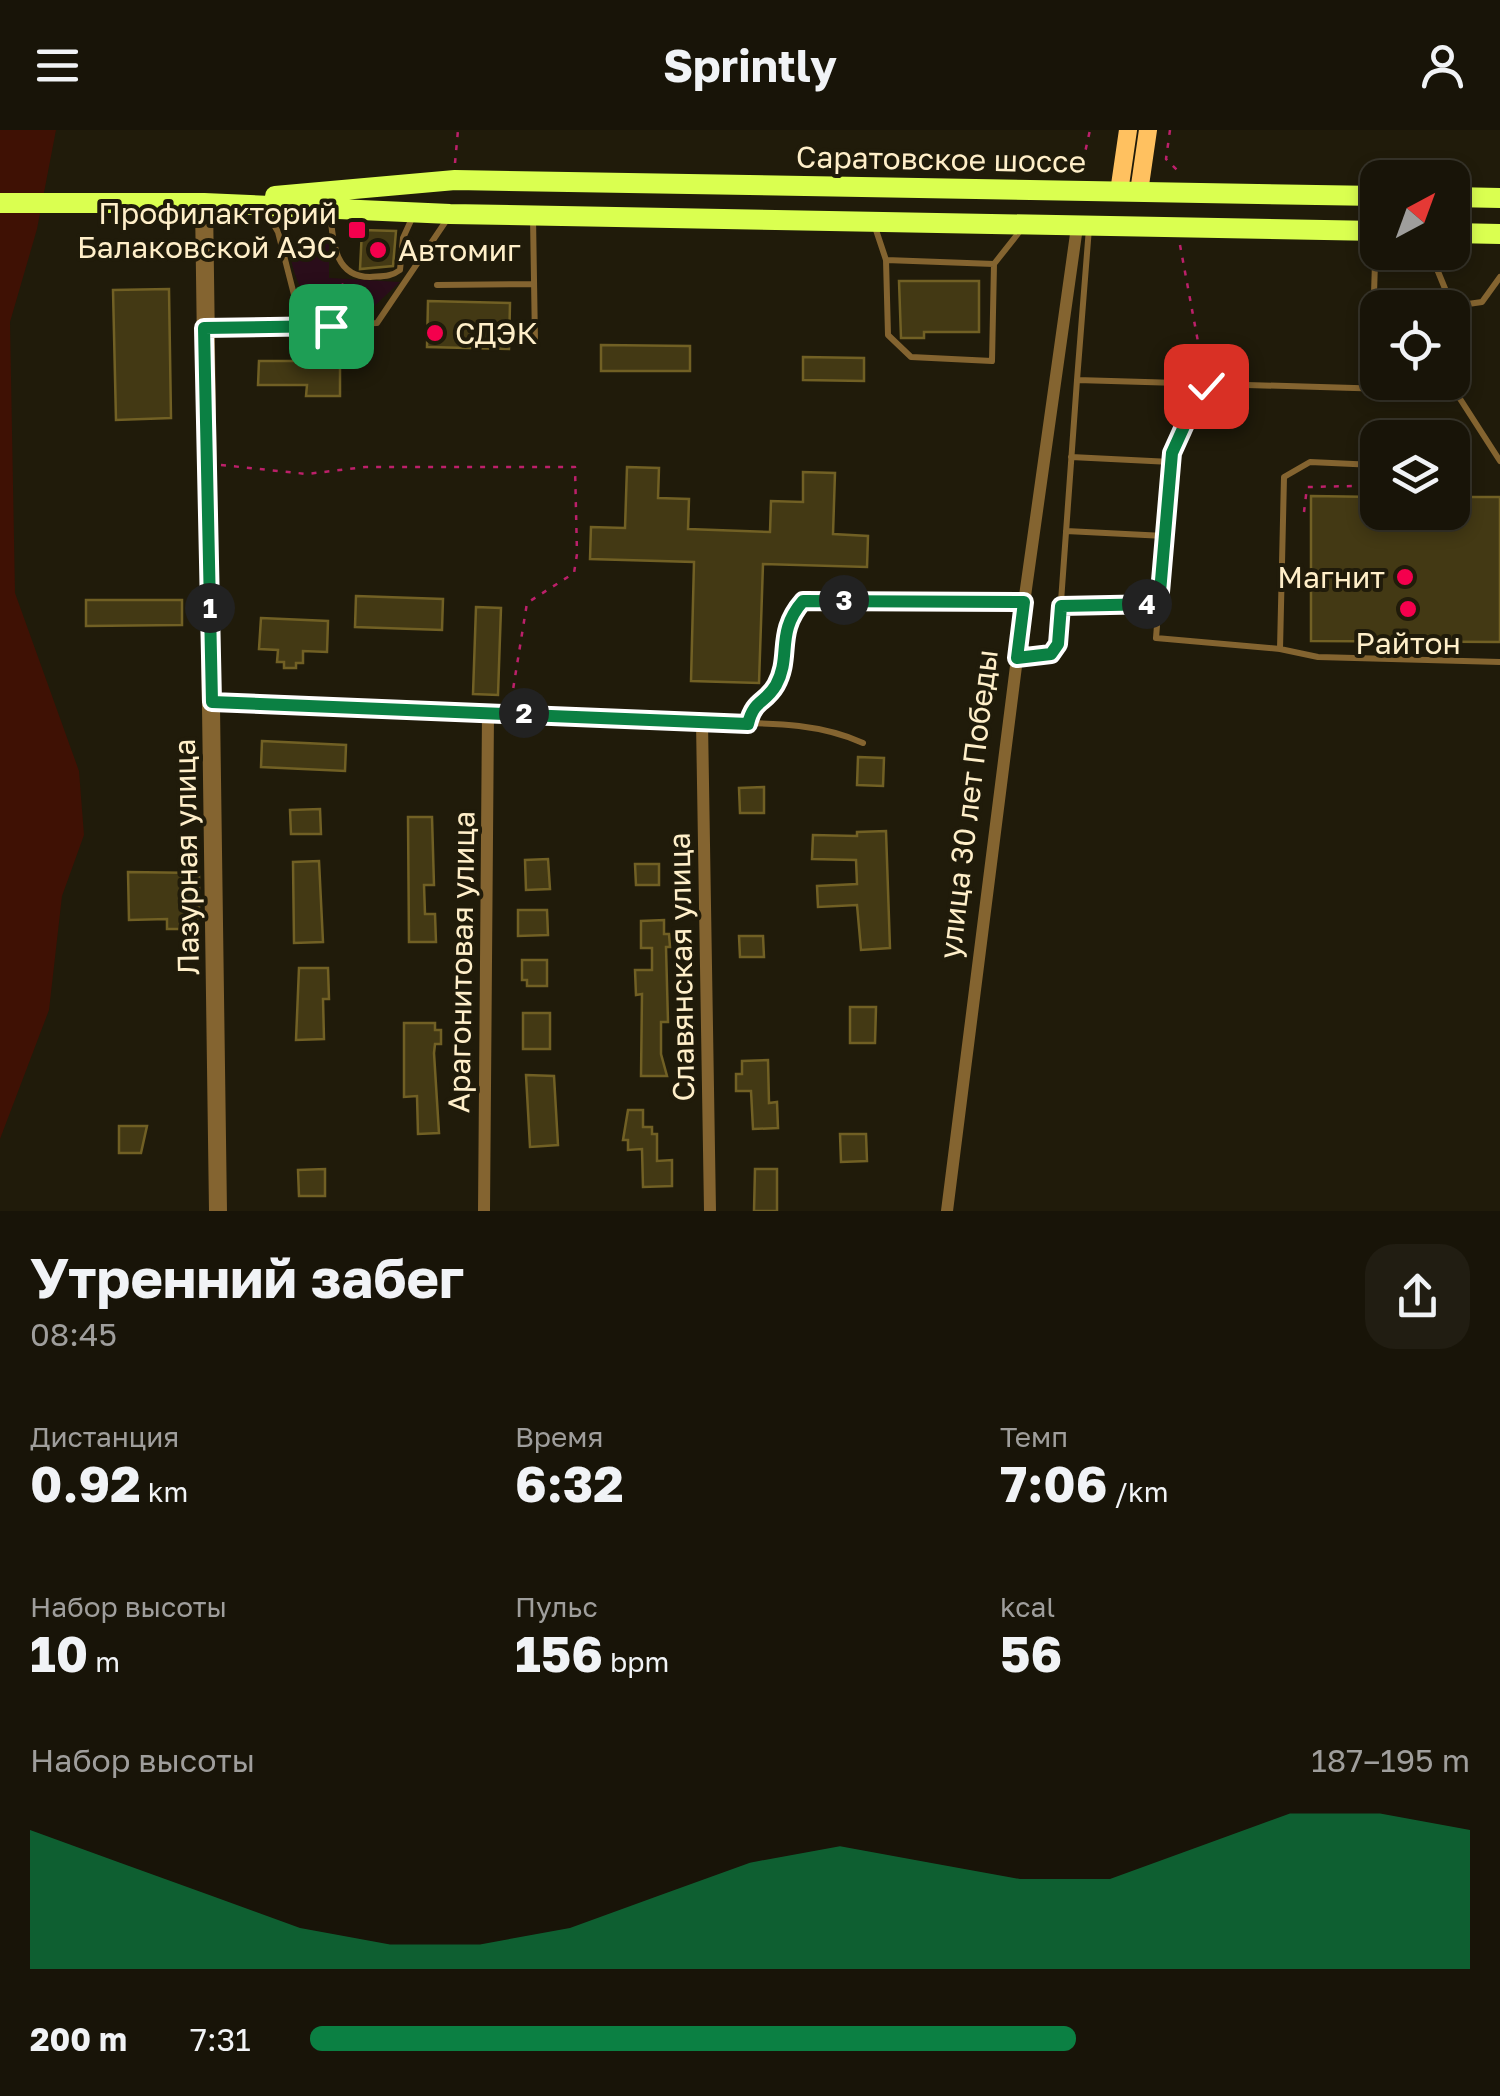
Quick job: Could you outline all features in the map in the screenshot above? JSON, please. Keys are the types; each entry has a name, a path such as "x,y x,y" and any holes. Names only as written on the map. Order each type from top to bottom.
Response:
{"main road":[{"path":"1126,226 1128,130"},
{"path":"1129,192 1148,130"},
{"name":"Саратовское шоссе","path":"204,203 263,206 332,200 455,180 1360,196"},
{"path":"1470,197 1500,198"},
{"name":"Саратовское шоссе","path":"0,203 332,200 450,214 1360,231"},
{"path":"1470,233 1500,234"}],"street":[{"name":"Лазурная улица","path":"204,203 218,1211"},
{"name":"улица 30 лет Победы","path":"947,1211 1024,602 1083,227"},
{"path":"212,702 702,722"},
{"name":"Арагонитовая улица","path":"484,1211 488,713"},
{"name":"Славянская улица","path":"702,722 710,1211"}],"lane":[{"path":"332,200 334,246 348,273 359,277 396,274 400,270 407,224 417,212"},
{"path":"263,206 278,232 302,326"},
{"path":"204,328 377,322 450,214"},
{"path":"534,216 535,342"},
{"path":"874,223 886,260 888,335 911,357 992,361 994,264 1024,226"},
{"path":"1017,658 1051,654 1058,644 1077,380 1083,227"},
{"path":"886,260 994,264"},
{"path":"1437,270 1446,291 1468,304 1482,302 1500,277"},
{"path":"438,285 534,284"},
{"path":"1077,380 1206,386 1360,386"},
{"path":"1189,385 1186,422 1170,462 1156,638 1280,649 1318,657 1500,662"},
{"path":"1461,400 1500,461"},
{"path":"1071,457 1170,462"},
{"path":"1280,649 1284,476 1310,462 1360,464"},
{"path":"1066,531 1164,536"},
{"path":"803,601 1024,602"},
{"path":"1061,606 1159,604"},
{"path":"702,722 802,725 836,731 863,743"}],"path":[{"path":"455,164 458,130"},
{"path":"1080,177 1090,130"},
{"path":"1170,130 1166,159 1183,176"},
{"path":"1180,244 1206,386"},
{"path":"331,326 336,300 348,273"},
{"path":"206,464 307,474 365,467 575,468 574,574 527,603 515,690 507,713"},
{"path":"1304,512 1307,487 1356,486"},
{"path":"748,724 752,706 777,684 789,618 803,601"}],"shaded area":[{"path":"0,130 56,130 37,229 10,322 15,593 79,771 84,835 62,896 49,1010 0,1139"},
{"path":"289,242 329,244 329,278 400,282 369,311 341,312 341,302 329,300 329,310 310,300 298,283"}],"building":[{"name":"Автомиг","path":"362,230 396,231 393,266 360,269"},
{"path":"899,281 979,281 979,332 924,332 924,338 901,338"},
{"path":"169,289 171,418 116,420 113,290"},
{"path":"428,301 510,303 509,349 427,347"},
{"path":"301,336 346,336 346,352 340,352 340,396 306,396 307,385 258,385 259,361 300,361"},
{"path":"601,345 690,346 690,371 601,371"},
{"path":"803,357 864,358 864,381 803,380"},
{"path":"627,467 659,468 658,498 689,499 688,529 770,532 771,501 803,502 803,472 835,473 833,534 868,536 867,567 763,564 759,683 691,681 694,562 590,559 591,527 625,528"},
{"name":"Магнит","path":"1311,496 1360,497 1360,530 1470,530 1470,497 1500,497 1500,642 1311,641"},
{"path":"356,596 443,599 442,630 355,627"},
{"path":"86,600 182,600 182,625 86,626"},
{"path":"476,607 501,608 498,695 473,694"},
{"path":"261,618 328,621 327,652 303,651 303,663 296,663 296,668 284,668 284,662 277,662 278,650 259,649"},
{"path":"262,741 346,745 345,771 261,767"},
{"path":"858,757 884,758 883,786 857,785"},
{"path":"764,787 764,813 740,813 739,788"},
{"path":"320,809 321,834 291,834 290,810"},
{"path":"408,817 432,817 434,885 424,885 425,914 435,914 436,942 409,942"},
{"path":"886,831 890,948 861,950 857,905 818,907 817,886 857,884 856,860 812,859 813,835 857,836 857,832"},
{"path":"548,859 550,889 526,890 525,860"},
{"path":"319,861 323,942 294,943 293,862"},
{"path":"635,864 659,864 659,885 636,885"},
{"path":"128,872 199,873 199,920 195,920 195,929 167,929 167,919 129,920"},
{"path":"518,910 547,910 548,935 518,936"},
{"path":"664,920 664,934 669,934 670,947 666,947 668,1022 661,1022 661,1054 667,1076 641,1076 642,994 636,995 635,970 652,970 652,948 641,948 641,921"},
{"path":"739,936 763,936 764,957 740,957"},
{"path":"522,960 547,960 547,986 527,986 527,980 522,980"},
{"path":"299,968 328,968 329,999 323,999 324,1039 296,1040"},
{"path":"850,1007 876,1007 875,1043 850,1043"},
{"path":"523,1013 550,1013 550,1049 523,1049"},
{"path":"404,1023 435,1023 435,1030 441,1030 441,1044 435,1044 434,1053 439,1133 418,1134 417,1096 404,1097"},
{"path":"768,1060 769,1103 777,1102 778,1128 753,1129 751,1091 736,1091 736,1074 742,1074 742,1061"},
{"path":"526,1075 554,1076 558,1145 530,1147"},
{"path":"628,1110 643,1110 643,1127 652,1127 652,1134 657,1134 657,1161 672,1160 672,1186 643,1187 642,1149 628,1150 628,1140 623,1140"},
{"path":"119,1126 147,1126 141,1153 119,1153"},
{"path":"840,1134 866,1134 867,1161 841,1162"},
{"path":"325,1169 325,1196 299,1196 298,1170"},
{"path":"755,1169 777,1169 777,1211 754,1211"}],"place":[{"name":"Профилакторий Балаковской АЭС","path":"357,230"},
{"name":"Автомиг","path":"378,250"},
{"name":"СДЭК","path":"435,333"},
{"name":"Магнит","path":"1405,577"},
{"name":"Райтон","path":"1408,609"}],"route":[{"path":"331,326 204,328 212,702 748,724 752,706 777,684 789,618 803,601 1024,602 1017,658 1051,654 1058,644 1061,606 1159,604 1172,453 1186,422 1189,385 1206,386"}]}
